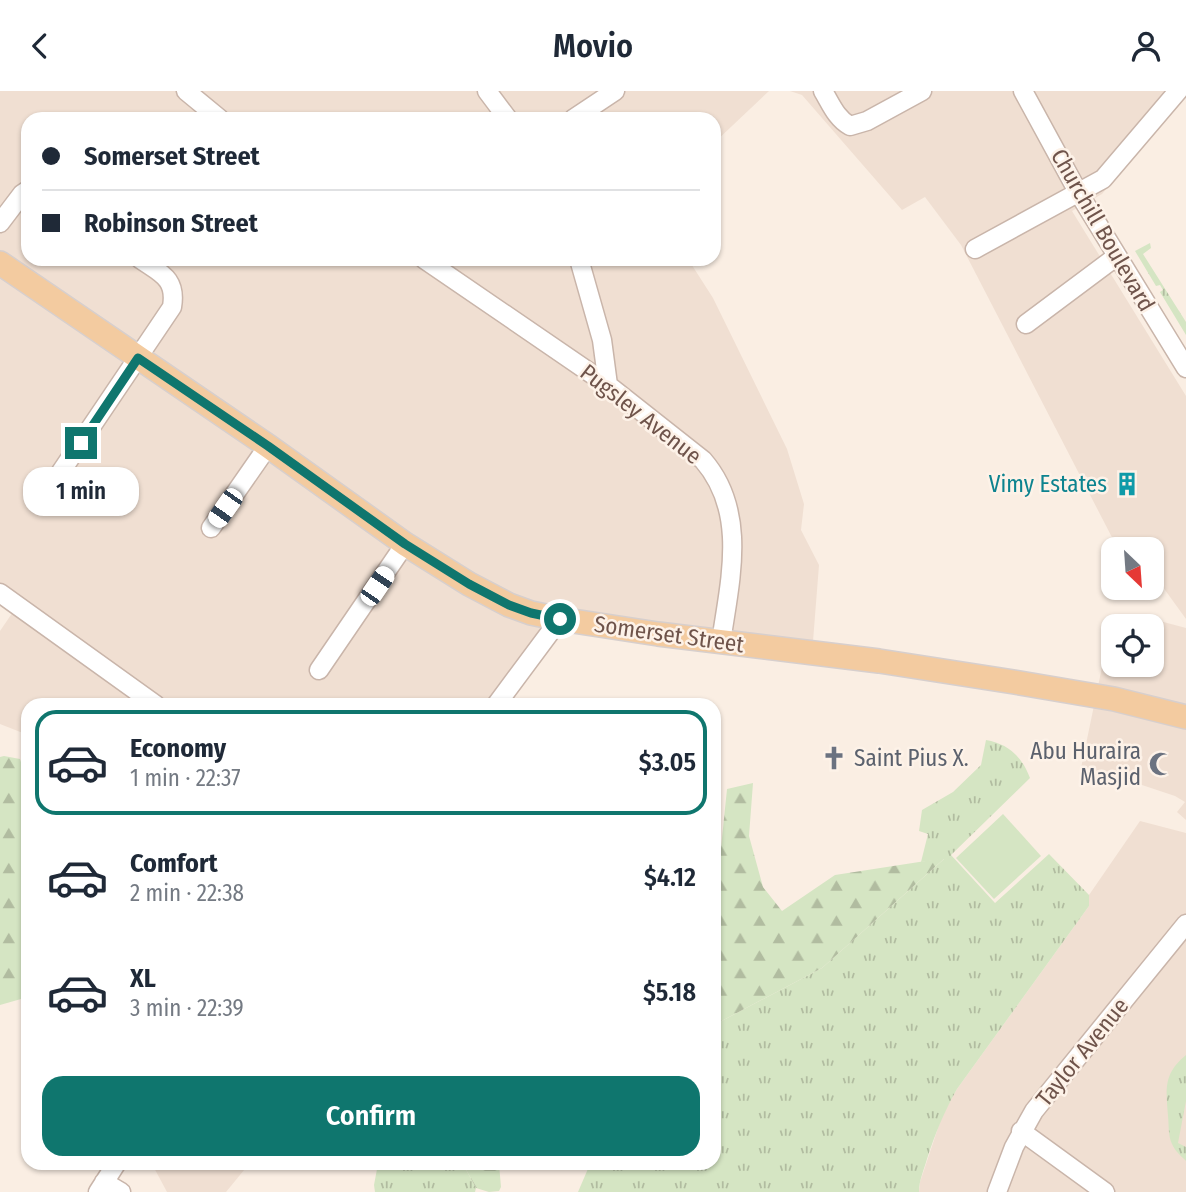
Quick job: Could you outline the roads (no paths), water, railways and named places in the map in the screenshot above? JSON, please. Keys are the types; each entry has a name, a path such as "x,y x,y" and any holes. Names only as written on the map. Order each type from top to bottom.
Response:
{"main road":[{"name":"Somerset Street","path":"3,270 268,446 405,544 469,584 531,613 721,642 985,677 1109,698 1186,717"}],"street":[{"path":"186,91 212,112"},
{"path":"487,91 503,112"},
{"path":"584,112 615,91"},
{"path":"823,91 837,115 850,126 867,121 922,91"},
{"name":"Churchill Boulevard","path":"1023,91 1078,192 1186,368"},
{"path":"975,249 1103,179 1178,91"},
{"path":"0,223 21,195"},
{"path":"1026,324 1117,256"},
{"path":"52,485 172,307 172,286 166,277 150,266"},
{"name":"Pugsley Avenue","path":"434,266 608,386 703,460 713,473 728,507 733,544 721,642"},
{"path":"581,266 602,340 608,386"},
{"path":"211,528 268,446"},
{"path":"319,670 405,544"},
{"path":"0,593 146,698"},
{"path":"501,698 560,619"},
{"name":"Taylor Avenue","path":"997,1192 1021,1131 1042,1101 1186,924"},
{"path":"1021,1131 1105,1192"},
{"path":"112,1170 101,1187 121,1192"}],"place":[{"name":"Vimy Estates","path":"1127,484"},
{"name":"Saint Pius X.","path":"834,758"},
{"name":"Abu Huraira Masjid","path":"1161,764"}]}
